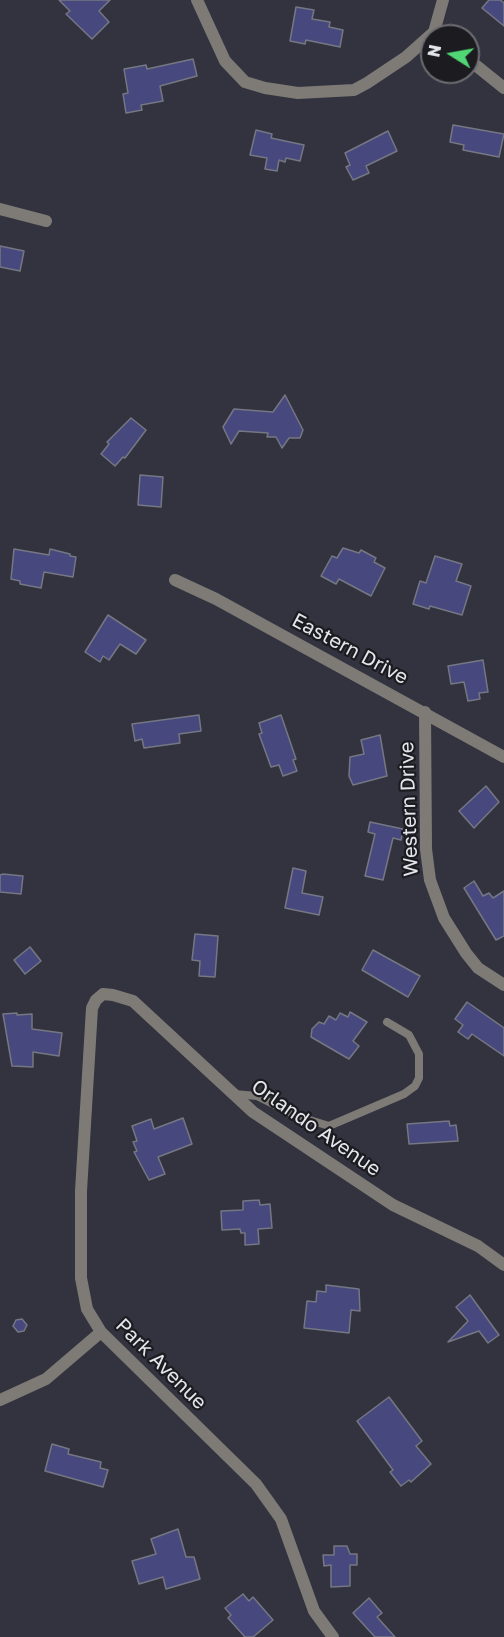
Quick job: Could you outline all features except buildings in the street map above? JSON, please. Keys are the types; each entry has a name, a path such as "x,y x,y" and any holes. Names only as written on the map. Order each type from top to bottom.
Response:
{"street":[{"path":"197,0 225,61 245,82 265,88 298,93 354,90 420,46"},
{"path":"438,24 443,0"},
{"path":"480,69 504,88"},
{"path":"0,209 46,221"},
{"name":"Eastern Drive","path":"175,580 216,599 504,757"},
{"name":"Western Drive","path":"425,712 426,849 430,880 444,918 466,953 478,968 504,985"},
{"name":"Park Avenue","path":"124,997 103,994 92,1008 81,1191 81,1278 87,1309 101,1332 256,1484 281,1519 314,1611 333,1637"},
{"name":"Orlando Avenue","path":"124,997 133,1001 253,1112 393,1205 478,1246 504,1265"},
{"path":"0,1400 46,1378 101,1332"}],"lane":[{"path":"232,1094 258,1096 297,1116 329,1125 404,1094 415,1086 419,1078 419,1054 409,1035 387,1022"}]}
